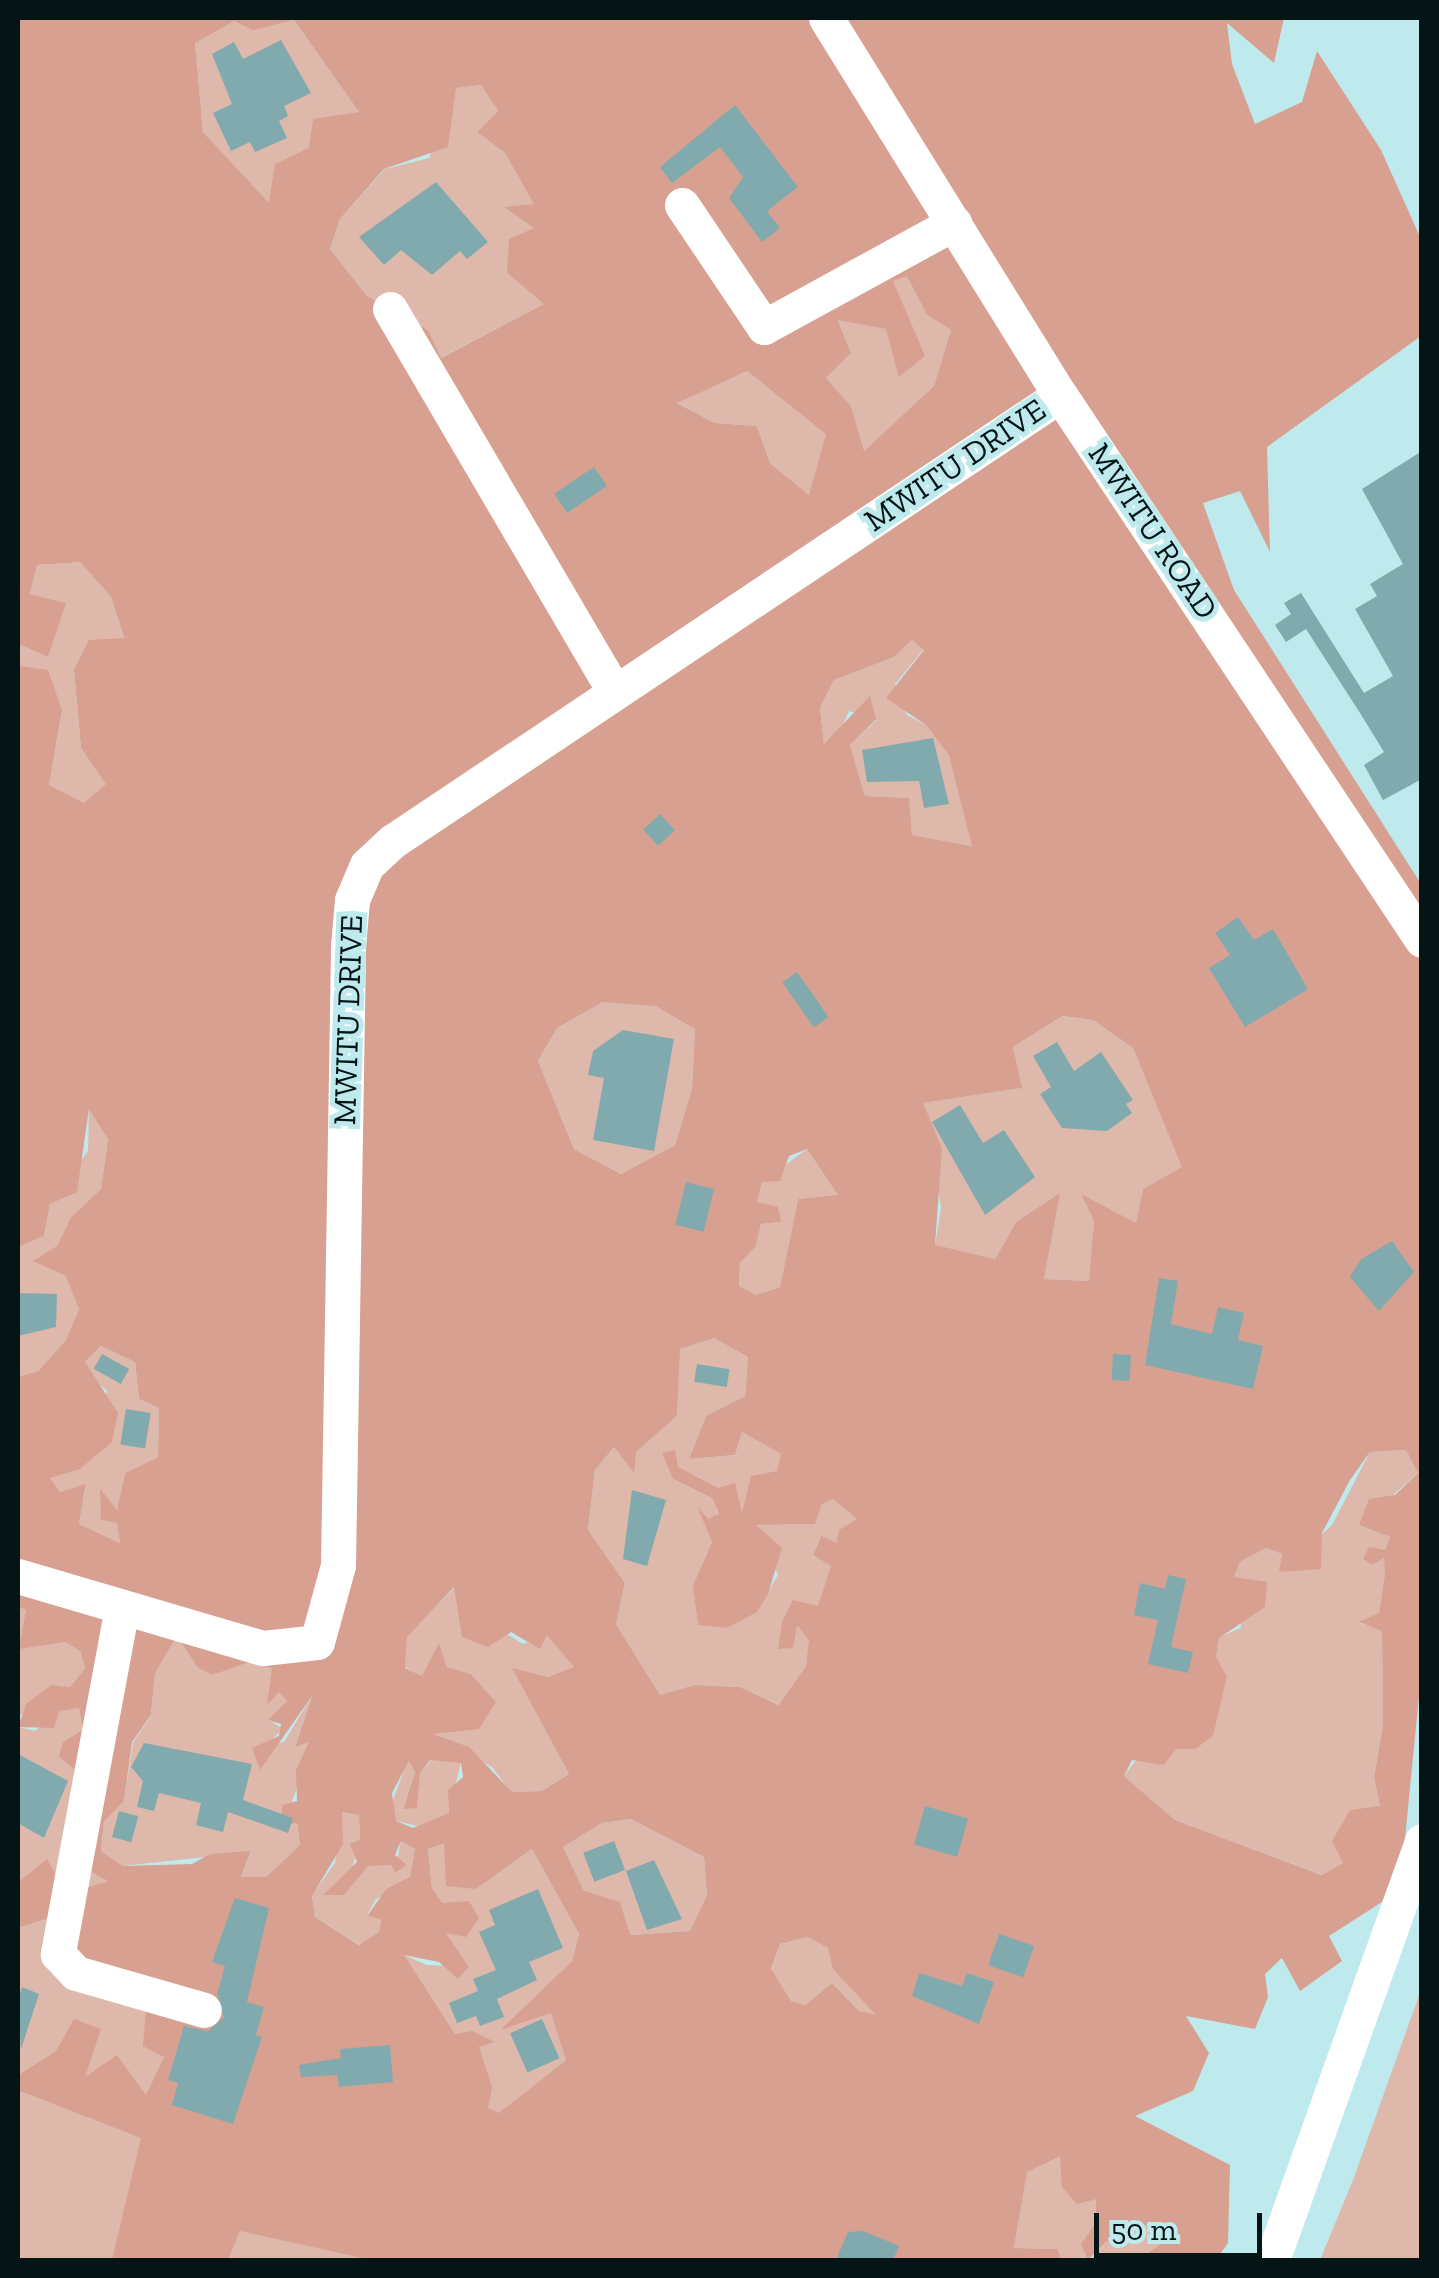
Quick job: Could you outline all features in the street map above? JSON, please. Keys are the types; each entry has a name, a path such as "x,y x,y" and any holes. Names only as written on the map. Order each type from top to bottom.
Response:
{"street":[{"name":"MWITU ROAD","path":"826,18 1060,395 1422,940"},
{"path":"682,204 764,327 954,222"},
{"path":"390,309 616,692"},
{"name":"MWITU DRIVE","path":"18,1576 263,1648 316,1642 338,1565 352,900 367,866 393,841 1060,395"},
{"path":"122,1607 58,1954 76,1973 204,2010"},
{"path":"1272,2260 1422,1841"}],"shaded area":[{"path":"18,18 1284,18 1274,63 1227,23 1232,64 1255,124 1302,102 1317,51 1381,150 1421,239 1421,336 1267,447 1270,552 1240,491 1203,503 1234,590 1421,884 1422,1666 1403,1859 1382,1902 1329,1936 1342,1961 1300,1991 1282,1958 1265,1974 1268,1997 1255,2029 1186,2016 1209,2053 1193,2091 1135,2116 1230,2165 1228,2243 1216,2260 1138,2260 1177,2232 1153,2222 1106,2242 1088,2260 1081,2244 1096,2223 1096,2199 1077,2204 1062,2187 1060,2156 1027,2172 1014,2248 1058,2249 1061,2260 371,2260 240,2231 228,2260 112,2260 141,2138 18,2090 18,2075 56,2051 74,2019 101,2029 85,2077 117,2055 146,2095 164,2057 143,2046 146,2007 40,1953 47,1919 18,1928 18,1874 20,1881 47,1859 66,1894 108,1881 81,1866 96,1788 59,1757 63,1742 83,1730 79,1708 59,1711 54,1728 18,1727 26,1704 51,1685 70,1687 85,1668 80,1651 65,1642 19,1649 26,1610 18,1607 18,1377 38,1371 66,1340 79,1309 66,1276 33,1261 57,1246 71,1217 101,1189 108,1139 89,1109 77,1192 50,1204 44,1236 18,1247 20,666 48,670 62,710 49,785 84,803 106,784 81,748 74,670 89,640 124,638 111,597 80,562 37,565 30,594 66,603 48,657 18,644","holes":["294,20 359,112 313,119 309,148 275,164 269,203 203,132 195,43 234,21 253,30","481,85 498,111 477,132 505,153 534,204 504,207 534,228 509,239 507,273 544,304 441,358 428,330 367,296 330,249 340,219 384,169 448,147 456,88","907,276 927,315 951,330 934,386 864,451 851,406 826,378 851,353 838,320 886,329 899,377 925,356 893,281","747,371 826,434 809,495 770,463 757,426 715,423 677,403","912,640 924,650 886,698 926,725 949,755 972,846 912,835 909,798 865,796 850,745 876,719 870,696 824,744 820,708 834,680 894,657","603,1002 656,1006 695,1029 692,1089 675,1145 621,1174 574,1149 538,1061 557,1028","1062,1016 1093,1020 1133,1048 1182,1167 1143,1189 1136,1223 1081,1194 1094,1221 1089,1281 1044,1279 1060,1193 1016,1222 995,1259 935,1245 942,1148 923,1103 1022,1088 1013,1047","807,1149 838,1195 798,1199 780,1287 756,1295 739,1286 740,1263 756,1246 761,1224 781,1222 778,1207 757,1202 762,1182 780,1181 789,1156","714,1338 748,1357 745,1396 706,1416 689,1459 735,1455 742,1432 781,1454 777,1471 751,1476 742,1513 735,1483 718,1488 678,1467 675,1450 662,1453 673,1479 712,1498 719,1514 708,1519 697,1506 712,1542 693,1585 698,1625 727,1628 757,1612 768,1594 782,1548 756,1525 815,1524 822,1504 833,1499 857,1519 839,1530 837,1543 821,1536 813,1555 831,1566 818,1606 793,1600 782,1622 778,1649 793,1648 797,1625 809,1640 806,1666 779,1705 740,1687 694,1685 660,1695 616,1624 625,1583 588,1530 595,1470 614,1447 634,1473 636,1452 677,1416 680,1349","101,1346 135,1362 139,1399 159,1408 158,1457 125,1473 117,1510 100,1489 101,1520 117,1523 120,1543 79,1524 86,1484 60,1492 50,1478 80,1469 112,1442 118,1413 85,1362","1406,1450 1418,1473 1395,1495 1369,1499 1359,1525 1390,1537 1385,1550 1369,1547 1363,1559 1372,1565 1384,1558 1385,1573 1379,1613 1359,1622 1382,1631 1383,1724 1374,1778 1380,1806 1350,1810 1332,1841 1343,1863 1322,1875 1175,1820 1124,1776 1132,1760 1164,1765 1176,1749 1195,1749 1213,1736 1227,1677 1216,1657 1219,1638 1265,1607 1267,1582 1234,1577 1240,1562 1266,1548 1282,1554 1279,1572 1321,1569 1322,1533 1370,1452","454,1587 462,1637 488,1647 511,1632 540,1649 547,1635 574,1667 548,1677 512,1668 569,1774 542,1791 512,1792 469,1747 433,1734 479,1729 496,1702 471,1674 447,1667 439,1643 422,1676 405,1668 407,1637","177,1636 197,1667 212,1675 252,1661 272,1669 267,1705 279,1692 287,1701 268,1720 281,1724 279,1736 252,1748 260,1770 312,1696 295,1747 309,1742 296,1770 297,1801 282,1805 282,1826 297,1823 300,1845 266,1877 241,1877 251,1851 210,1854 192,1864 123,1866 101,1851 104,1822 124,1801 132,1742 151,1715 155,1673","430,1760 461,1763 463,1777 448,1790 449,1813 413,1828 396,1821 392,1793 409,1761 415,1772 403,1809 417,1808 420,1773","342,1812 359,1815 360,1840 350,1844 357,1862 323,1895 344,1895 368,1866 391,1865 395,1873 407,1865 395,1855 401,1841 415,1849 410,1877 386,1889 368,1915 381,1920 379,1932 359,1945 315,1917 312,1896 343,1844","631,1819 704,1857 707,1895 690,1931 630,1935 620,1902 584,1891 563,1847 602,1823","444,1843 446,1886 476,1889 532,1849 579,1934 572,1961 500,2030 551,2013 566,2060 499,2113 488,2108 492,2087 479,2047 495,2042 472,2031 455,2034 404,1955 439,1962 458,1979 469,1967 446,1933 466,1937 479,1918 469,1901 442,1903 432,1888 428,1849","807,1937 828,1948 833,1969 876,2015 859,2011 832,1983 805,2005 791,2001 771,1969 780,1944"]},
{"path":"294,20 359,112 309,148 269,204 203,132 195,42 234,21 253,29"},
{"path":"481,85 498,111 477,132 505,153 535,204 506,208 535,228 544,304 440,358 428,330 367,296 330,249 340,219 385,169 429,158 456,88"},
{"path":"907,275 927,315 951,330 934,386 863,452 851,406 826,378 851,353 838,319 886,329 898,298 892,281"},
{"path":"747,371 827,434 809,495 770,463 757,426 715,423 676,402"},
{"path":"80,562 111,597 124,639 74,670 81,748 107,784 84,804 49,785 62,710 47,670 20,667 18,751 18,644 48,657 65,603 30,594 37,565"},
{"path":"912,640 924,649 895,684 907,715 926,725 950,755 973,846 912,835 908,798 865,796 850,745 876,720 849,711 837,738 824,745 820,708 834,680 894,657"},
{"path":"603,1002 656,1005 695,1028 692,1089 675,1145 621,1174 574,1149 538,1061 557,1028"},
{"path":"1061,1016 1093,1020 1133,1048 1183,1167 1143,1189 1136,1224 1082,1196 1094,1221 1090,1281 1044,1279 1059,1194 1016,1222 995,1259 935,1246 941,1207 922,1103 1021,1088 1013,1047"},
{"path":"89,1107 108,1139 101,1189 71,1217 57,1246 79,1309 66,1340 38,1371 18,1377 18,1247 44,1236 50,1204 88,1151"},
{"path":"807,1149 839,1196 798,1199 780,1287 756,1295 739,1286 740,1263 756,1246 761,1224 780,1222 757,1202 762,1182"},
{"path":"714,1338 748,1357 745,1396 706,1416 689,1459 735,1455 742,1432 782,1454 777,1471 742,1514 719,1489 673,1479 712,1498 719,1515 708,1519 712,1542 693,1585 698,1611 756,1612 778,1575 756,1525 815,1524 822,1503 833,1499 858,1518 838,1544 820,1537 813,1555 832,1566 818,1607 796,1623 810,1640 806,1666 780,1705 740,1687 694,1685 660,1695 616,1624 625,1583 588,1530 595,1470 614,1447 633,1471 636,1452 677,1416 679,1349"},
{"path":"101,1346 135,1362 139,1399 159,1408 158,1457 125,1473 117,1511 101,1495 101,1520 117,1523 120,1543 79,1524 86,1486 60,1492 49,1478 94,1456 107,1390 89,1378 85,1362"},
{"path":"1406,1450 1418,1473 1359,1525 1390,1537 1385,1550 1363,1559 1372,1565 1385,1557 1385,1573 1379,1613 1360,1623 1382,1630 1383,1724 1374,1778 1380,1807 1343,1863 1323,1875 1175,1820 1124,1776 1216,1657 1219,1637 1241,1628 1234,1577 1240,1562 1266,1548 1282,1554 1280,1572 1332,1525 1370,1452"},
{"path":"455,1587 461,1606 523,1644 547,1634 575,1668 548,1677 513,1669 569,1774 542,1791 511,1792 492,1767 430,1734 496,1702 471,1674 447,1667 439,1644 422,1677 405,1667 406,1637"},
{"path":"18,1607 26,1610 23,1637 65,1642 80,1651 85,1668 70,1687 51,1686 18,1718"},
{"path":"177,1636 197,1667 252,1661 273,1669 268,1704 279,1691 287,1701 269,1720 283,1729 265,1746 284,1742 312,1696 295,1746 309,1741 306,1763 283,1826 297,1823 300,1845 266,1877 241,1878 251,1852 123,1866 101,1851 104,1822 124,1801 133,1742 151,1716 155,1672"},
{"path":"79,1708 83,1730 59,1757 96,1788 82,1846 109,1881 66,1894 26,1877 19,1882 18,1727 35,1731 59,1710"},
{"path":"408,1760 415,1771 403,1808 417,1807 420,1773 431,1760 461,1762 449,1813 426,1828 396,1821 390,1808"},
{"path":"341,1812 359,1814 360,1841 344,1895 368,1865 391,1865 395,1872 401,1840 415,1849 410,1877 375,1900 368,1914 381,1920 379,1932 360,1945 315,1917 312,1895 335,1863"},
{"path":"631,1819 704,1857 707,1895 690,1931 629,1935 584,1891 563,1847 602,1823"},
{"path":"444,1842 461,1885 476,1889 532,1849 579,1934 572,1961 501,2029 551,2012 567,2059 499,2114 487,2108 479,2046 493,2043 455,2034 402,1954 427,1965 469,1967 445,1932 432,1888 428,1849"},
{"path":"48,1919 146,2007 164,2057 146,2096 83,2078 56,2051 18,2075 18,1928"},
{"path":"807,1937 828,1948 877,2017 859,2011 832,1983 805,2005 791,2001 771,1970 780,1944"},
{"path":"1421,1990 1421,2260 1320,2260 1353,2180"},
{"path":"18,2088 620,2260 18,2260"},
{"path":"1060,2155 1096,2199 1096,2223 1082,2244 1088,2260 1061,2260 1058,2249 1014,2248 1027,2171"},
{"path":"1153,2222 1178,2231 1138,2260 1090,2260 1106,2242"}],"building":[{"path":"281,40 311,93 284,106 288,116 279,121 287,138 255,152 250,142 231,151 213,113 232,104 212,54 234,42 243,59"},
{"path":"735,105 798,187 767,211 780,228 762,242 729,198 743,177 720,147 672,183 660,167"},
{"path":"436,182 488,242 467,259 460,251 432,275 401,250 384,265 359,237"},
{"path":"1422,451 1422,779 1383,800 1364,765 1384,752 1360,713 1306,629 1286,642 1275,625 1291,614 1284,603 1301,593 1364,693 1393,676 1355,609 1377,596 1370,584 1403,564 1362,489"},
{"path":"594,467 607,486 567,513 554,494"},
{"path":"933,738 949,804 924,808 919,781 867,782 862,750"},
{"path":"660,814 675,830 658,846 643,830"},
{"path":"1238,917 1254,940 1273,929 1308,989 1245,1027 1209,968 1230,955 1215,933"},
{"path":"797,972 829,1017 814,1027 782,982"},
{"path":"623,1030 674,1039 654,1151 593,1140 604,1078 588,1075 593,1051"},
{"path":"1057,1042 1074,1071 1101,1052 1133,1100 1126,1104 1132,1113 1107,1131 1062,1128 1040,1094 1051,1087 1033,1056"},
{"path":"960,1105 983,1143 1004,1130 1035,1177 985,1215 932,1122"},
{"path":"686,1182 714,1189 703,1232 675,1225"},
{"path":"1392,1241 1414,1272 1379,1311 1350,1277 1361,1259"},
{"path":"1159,1278 1178,1281 1171,1324 1212,1334 1218,1307 1244,1313 1238,1340 1263,1346 1253,1389 1145,1365"},
{"path":"18,1293 57,1294 56,1327 18,1336"},
{"path":"102,1354 129,1369 121,1384 94,1369"},
{"path":"1113,1354 1131,1355 1130,1381 1112,1380"},
{"path":"697,1364 730,1369 727,1387 694,1382"},
{"path":"126,1409 151,1413 145,1448 120,1445"},
{"path":"632,1490 666,1500 647,1566 623,1559"},
{"path":"1168,1575 1186,1579 1171,1647 1193,1652 1188,1673 1148,1664 1158,1620 1134,1615 1140,1583 1165,1589"},
{"path":"144,1743 252,1764 243,1800 293,1818 288,1833 228,1812 223,1832 196,1825 201,1803 159,1793 154,1811 137,1807 143,1781 131,1767"},
{"path":"18,1754 68,1781 44,1838 18,1823"},
{"path":"925,1806 968,1818 957,1857 914,1844"},
{"path":"119,1811 138,1816 131,1842 112,1837"},
{"path":"614,1841 625,1870 594,1882 583,1853"},
{"path":"654,1860 682,1919 647,1930 626,1871"},
{"path":"538,1889 563,1948 529,1962 537,1980 497,1999 504,2017 480,2026 476,2016 457,2023 449,2003 478,1991 473,1979 496,1970 479,1932 495,1925 489,1910"},
{"path":"235,1898 269,1908 247,2002 264,2007 256,2035 262,2037 233,2124 172,2105 178,2083 168,2080 184,2026 208,2031 224,2017 217,1994 225,1966 212,1962"},
{"path":"999,1934 1034,1946 1023,1977 988,1965"},
{"path":"919,1973 962,1986 967,1973 994,1982 979,2024 912,1996"},
{"path":"22,1987 39,1994 21,2049 18,2000"},
{"path":"542,2019 559,2058 528,2073 510,2033"},
{"path":"390,2045 393,2082 339,2087 337,2075 301,2077 299,2065 341,2058 340,2049"},
{"path":"863,2231 899,2246 893,2260 836,2260 848,2232"}]}
